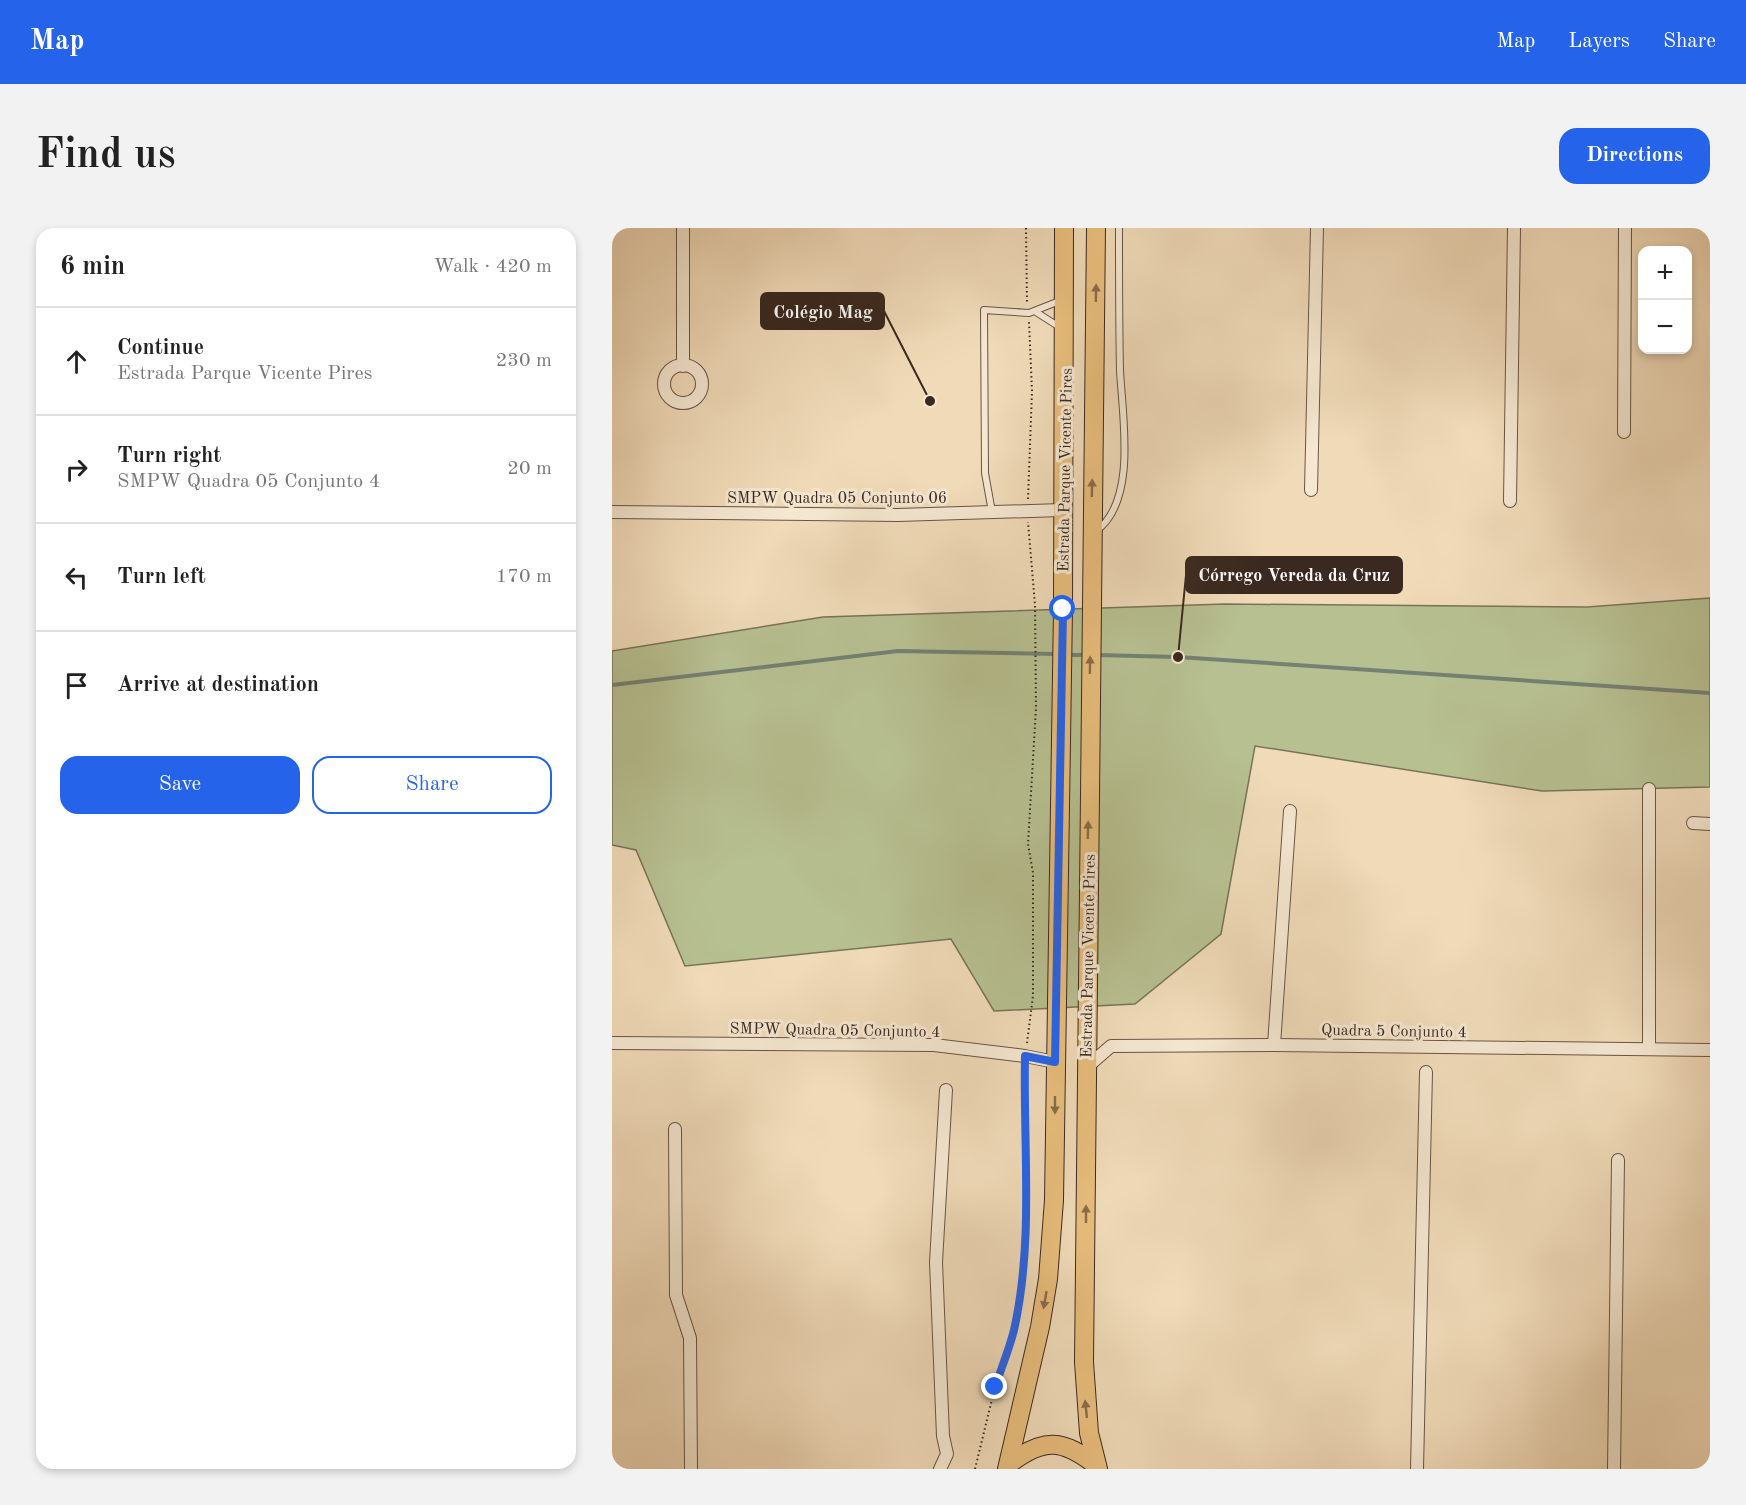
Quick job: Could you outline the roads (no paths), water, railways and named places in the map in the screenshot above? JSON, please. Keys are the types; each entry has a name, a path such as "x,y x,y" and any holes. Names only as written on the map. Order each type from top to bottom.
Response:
{"main road":[{"name":"Estrada Parque Vicente Pires","path":"1008,1466 1040,1327 1048,1279 1054,1200 1066,331 1064,228"},
{"name":"Estrada Parque Vicente Pires","path":"1096,228 1089,720 1084,1393 1089,1433 1098,1468"},
{"path":"1008,1466 1028,1449 1045,1445 1066,1447 1080,1452 1098,1468"}],"street":[{"path":"683,228 683,366"},
{"path":"1311,490 1317,228"},
{"path":"1510,501 1514,228"},
{"path":"1624,432 1625,228"},
{"path":"683,366 698,373 702,384 698,395 683,407 668,395 664,384 672,369 683,366"},
{"name":"SMPW Quadra 05 Conjunto 06","path":"612,512 993,513 1062,510"},
{"path":"1649,789 1649,1049"},
{"path":"1274,1045 1290,811"},
{"path":"1693,823 1710,824"},
{"name":"SMPW Quadra 05 Conjunto 4","path":"612,1042 934,1046 1025,1056 1055,1062"},
{"name":"Quadra 5 Conjunto 4","path":"1086,1068 1111,1046 1274,1045 1710,1050"},
{"path":"1418,1469 1426,1072"},
{"path":"940,1469 947,1454 943,1436 936,1262 946,1090"},
{"path":"675,1129 676,1295 690,1338 691,1469"},
{"path":"1614,1469 1618,1160"}],"lane":[{"path":"1091,534 1104,525 1111,515 1122,476 1125,443 1120,371 1119,228"},
{"path":"1033,313 1064,299"},
{"path":"993,513 985,473 984,310 1033,313 1066,331"}],"waterway":[{"path":"612,685 898,651 1056,654"},
{"path":"1067,655 1086,655"},
{"path":"1097,655 1178,657 1710,693"}],"place":[{"name":"Colégio Mag","path":"930,401"},
{"name":"Córrego Vereda da Cruz","path":"1178,657"}]}
